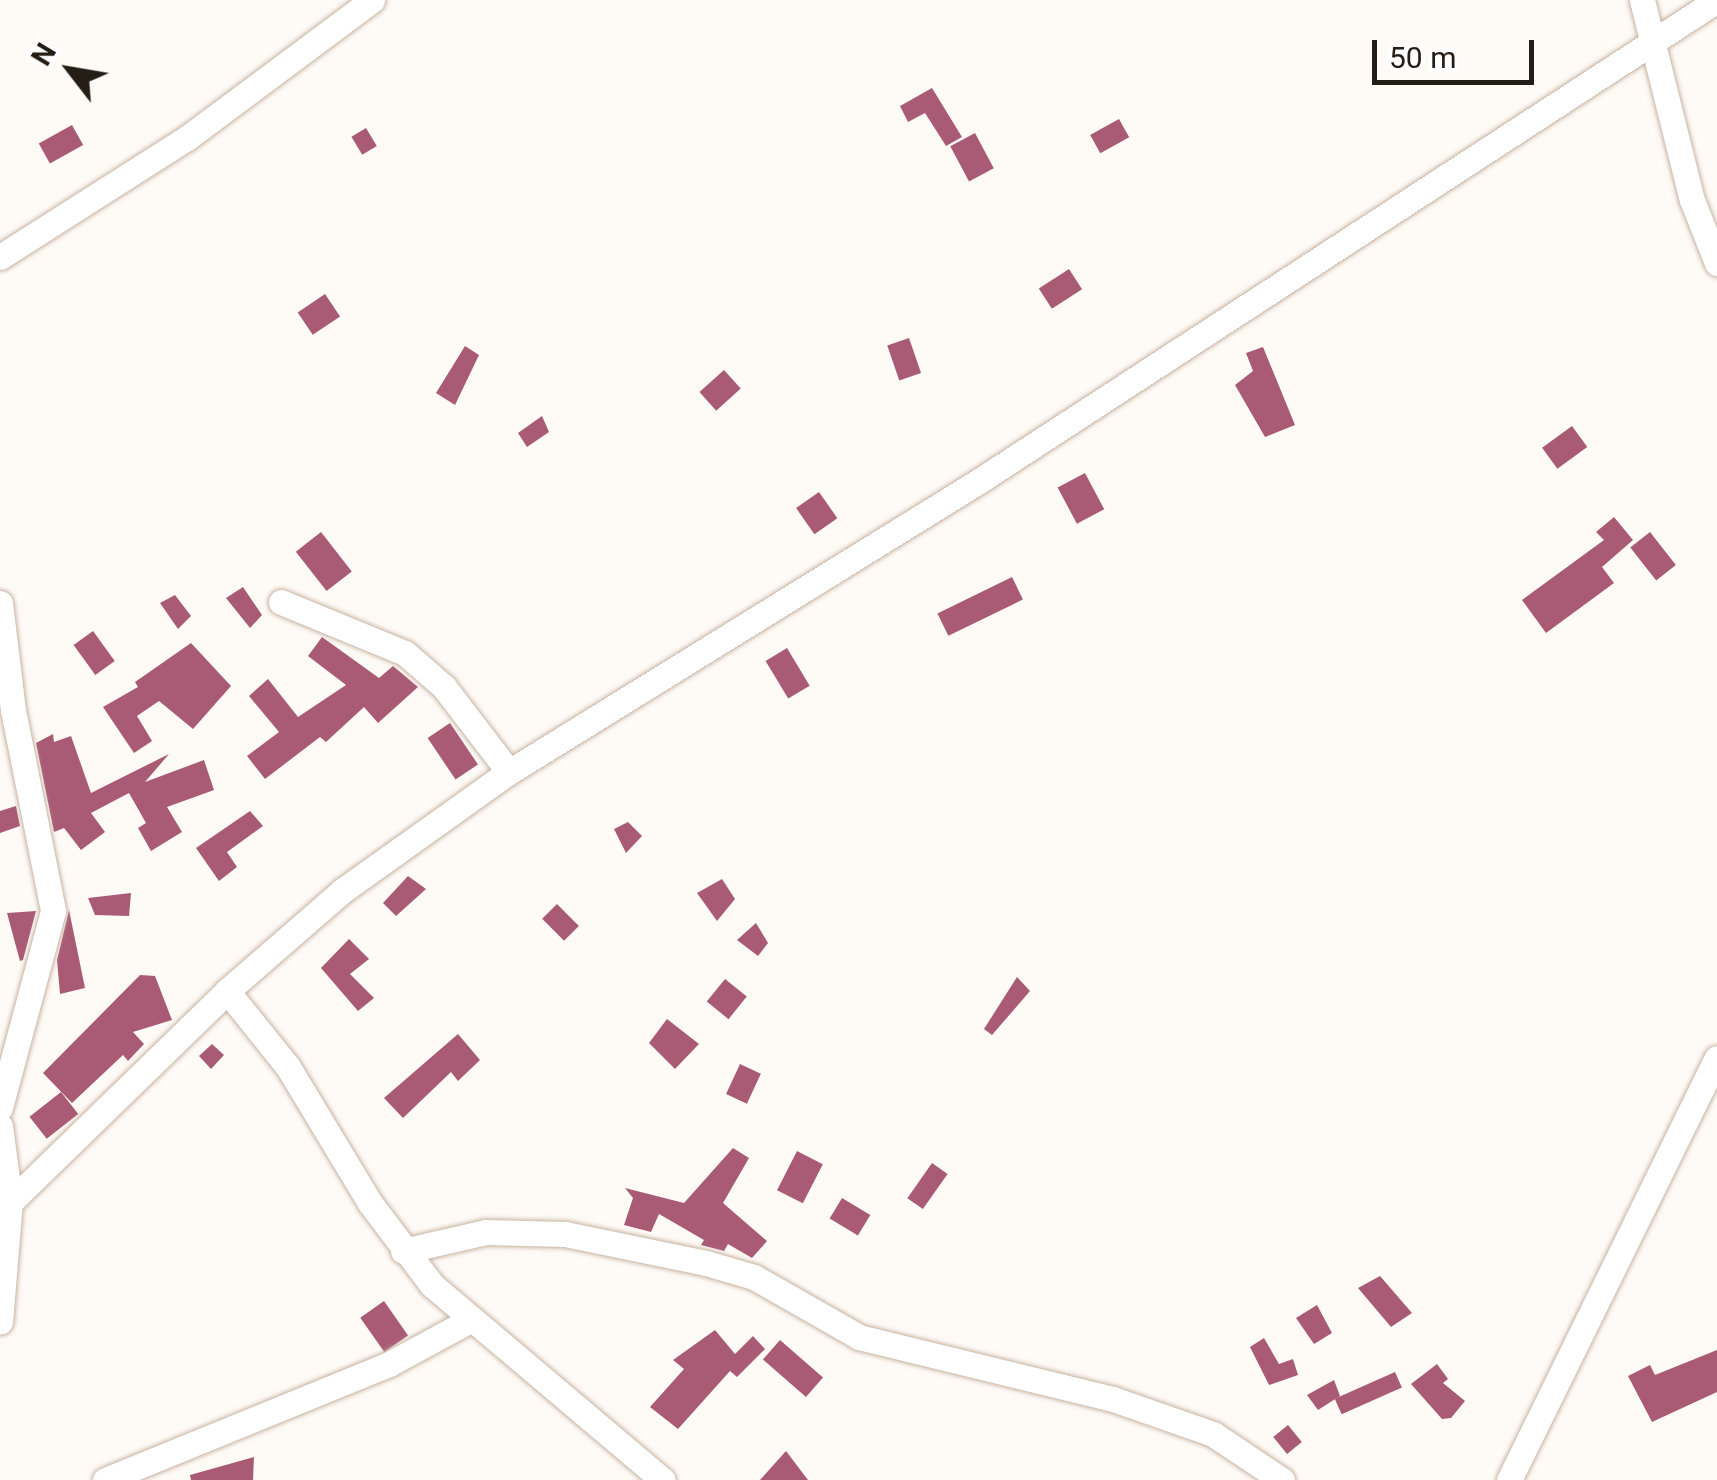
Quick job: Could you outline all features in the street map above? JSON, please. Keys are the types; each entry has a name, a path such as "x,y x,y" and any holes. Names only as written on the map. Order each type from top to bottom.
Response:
{"street":[{"path":"0,257 186,138 372,0"},
{"path":"1642,0 1692,200 1717,263"},
{"path":"5,1206 227,991 342,891 509,772 980,481 1717,0"},
{"path":"281,602 405,652 444,687 509,772"},
{"path":"0,603 13,710 53,911 0,1108"},
{"path":"227,991 319,1112 403,1251 472,1318 663,1480"},
{"path":"1509,1480 1717,1058"},
{"path":"0,1126 5,1206 0,1322"},
{"path":"403,1251 486,1232 565,1234 706,1263 754,1277 859,1338 1114,1398 1212,1434 1282,1480"},
{"path":"106,1480 389,1364 472,1318"}],"building":[{"path":"932,88 962,137 946,146 925,113 908,122 900,106"},
{"path":"1119,119 1129,137 1100,153 1090,135"},
{"path":"72,125 83,145 50,164 39,143"},
{"path":"366,128 377,146 362,155 351,137"},
{"path":"975,133 994,168 969,181 950,146"},
{"path":"1069,269 1082,289 1052,309 1039,289"},
{"path":"325,294 340,316 313,335 298,312"},
{"path":"909,338 921,373 899,380 887,345"},
{"path":"465,346 479,355 455,405 436,393"},
{"path":"1263,347 1295,425 1265,437 1235,385 1253,371 1246,353"},
{"path":"724,370 741,389 716,411 699,392"},
{"path":"542,416 549,432 527,447 518,433"},
{"path":"1572,426 1587,447 1557,469 1542,448"},
{"path":"1085,473 1104,509 1077,524 1058,488"},
{"path":"819,492 837,518 814,534 796,508"},
{"path":"1614,517 1633,540 1602,567 1614,583 1546,633 1522,600 1604,540 1596,532"},
{"path":"321,532 352,571 327,591 296,552"},
{"path":"1650,532 1676,565 1656,580 1630,547"},
{"path":"1012,577 1023,599 948,636 937,613"},
{"path":"243,587 262,615 250,628 226,598"},
{"path":"175,595 191,616 178,629 160,603"},
{"path":"93,631 115,661 95,675 74,645"},
{"path":"322,637 379,678 393,666 418,687 378,723 364,707 326,742 320,737 265,779 247,756 279,732 249,696 268,679 298,717 346,685 308,656"},
{"path":"191,643 231,686 193,729 159,701 137,716 152,741 134,753 103,707 138,687 135,682"},
{"path":"787,648 810,686 788,699 766,661"},
{"path":"450,723 478,764 456,780 428,738"},
{"path":"53,734 54,742 71,736 91,793 169,754 145,782 204,760 214,790 167,807 182,832 151,851 138,828 146,823 129,793 91,813 105,832 81,850 64,828 54,832 36,743"},
{"path":"16,806 20,826 0,833 0,811"},
{"path":"250,811 263,826 227,852 237,867 219,881 196,848"},
{"path":"628,822 642,836 626,853 614,829"},
{"path":"408,876 426,889 396,916 383,903"},
{"path":"722,879 735,899 717,921 697,893"},
{"path":"131,893 129,916 95,915 88,898"},
{"path":"557,904 579,926 564,941 542,919"},
{"path":"69,910 85,988 60,994 57,960"},
{"path":"36,911 23,960 20,961 7,913"},
{"path":"756,923 768,943 758,956 737,940"},
{"path":"349,939 369,959 350,974 374,998 358,1011 321,968"},
{"path":"140,975 155,976 172,1020 133,1032 144,1044 128,1061 123,1055 72,1103 43,1073"},
{"path":"1017,977 1030,991 992,1035 984,1029"},
{"path":"725,979 747,997 729,1019 707,1002"},
{"path":"667,1019 699,1044 675,1069 649,1043"},
{"path":"458,1034 480,1060 458,1081 451,1072 403,1118 384,1098"},
{"path":"212,1044 224,1055 211,1069 199,1056"},
{"path":"740,1064 761,1074 747,1104 726,1094"},
{"path":"61,1092 78,1114 47,1139 29,1117"},
{"path":"733,1148 749,1158 723,1203 767,1241 752,1258 728,1244 724,1251 701,1245 704,1240 659,1214 651,1232 624,1225 633,1198 625,1188 684,1203"},
{"path":"797,1151 823,1164 803,1203 777,1190"},
{"path":"932,1163 948,1174 923,1209 907,1198"},
{"path":"842,1198 870,1215 858,1236 830,1219"},
{"path":"1380,1276 1412,1313 1391,1327 1358,1288"},
{"path":"384,1301 408,1335 384,1352 360,1318"},
{"path":"1317,1305 1332,1333 1314,1344 1296,1318"},
{"path":"715,1330 735,1354 753,1336 765,1349 737,1377 730,1371 678,1429 650,1407 684,1369 673,1360"},
{"path":"1264,1338 1279,1364 1293,1359 1298,1375 1269,1385 1250,1347"},
{"path":"780,1340 823,1377 806,1397 763,1360"},
{"path":"1717,1350 1717,1392 1652,1422 1628,1376 1650,1365 1655,1375"},
{"path":"1437,1364 1448,1379 1443,1383 1465,1401 1451,1418 1442,1419 1411,1384"},
{"path":"1395,1372 1402,1388 1342,1414 1335,1399"},
{"path":"1334,1380 1340,1396 1318,1410 1307,1395"},
{"path":"1288,1425 1302,1442 1287,1454 1273,1437"},
{"path":"786,1451 808,1480 760,1480"},
{"path":"254,1457 253,1480 191,1480 190,1475"}]}
